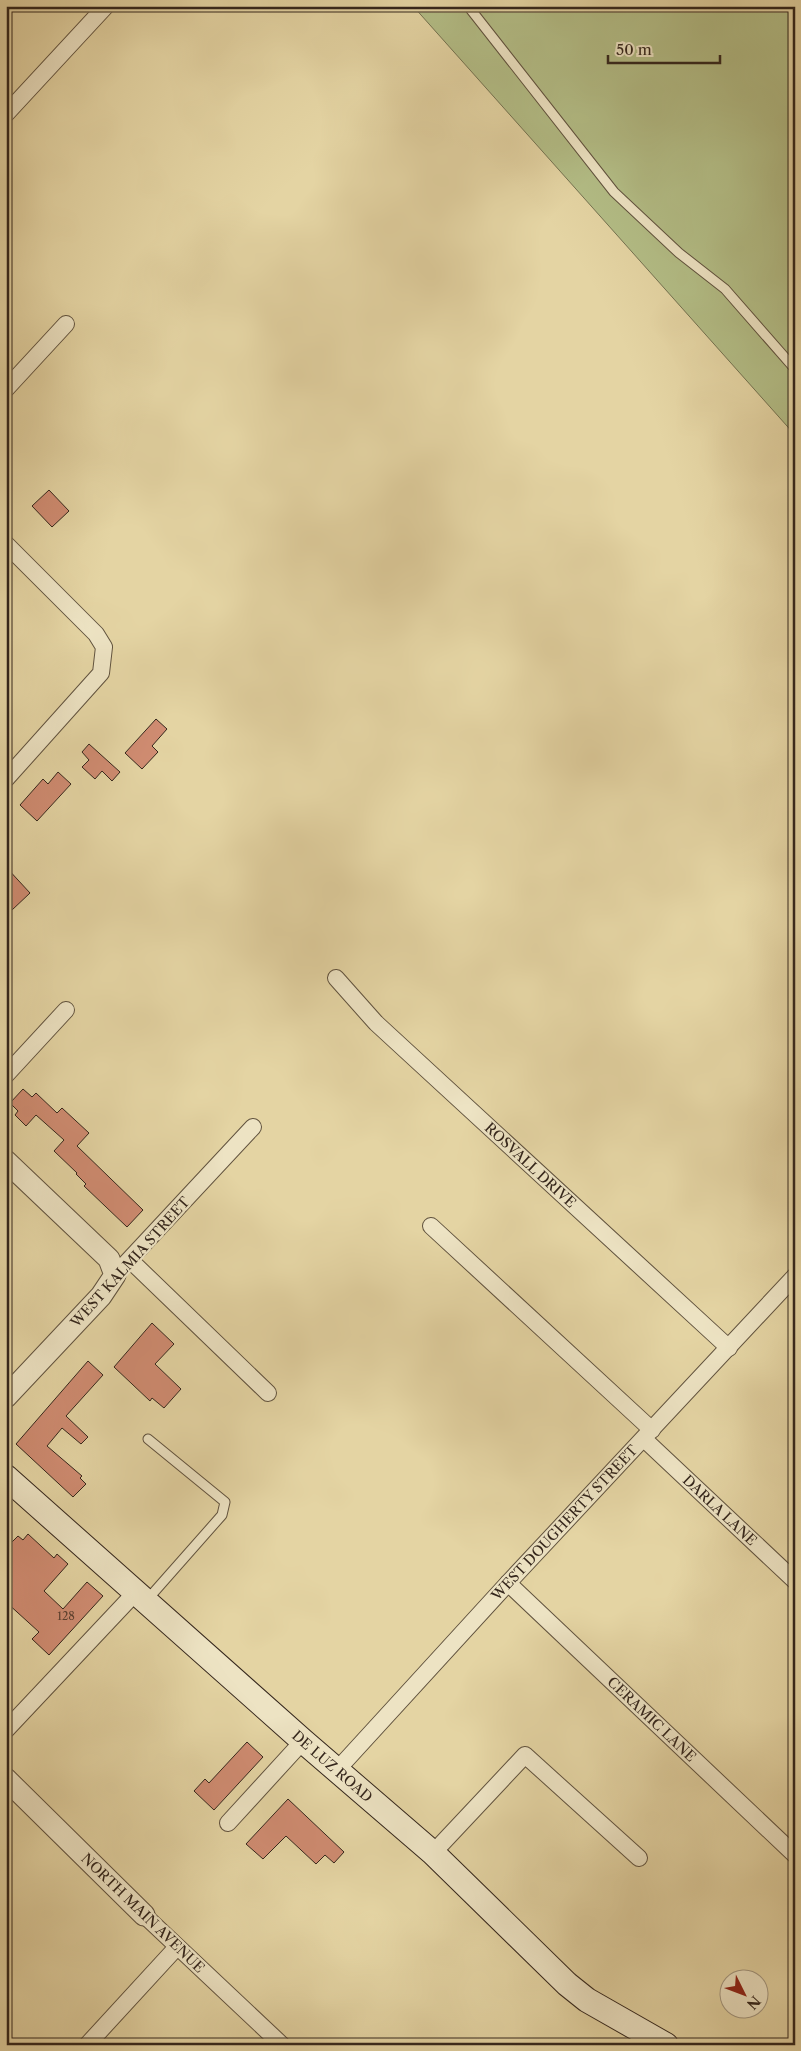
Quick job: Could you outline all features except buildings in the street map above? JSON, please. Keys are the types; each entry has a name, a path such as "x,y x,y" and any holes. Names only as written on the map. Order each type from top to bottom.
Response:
{"main road":[{"name":"DE LUZ ROAD","path":"6,1477 303,1741 433,1853 567,1984 587,2000 666,2045"}],"street":[{"path":"6,114 106,6"},
{"path":"6,389 66,324"},
{"path":"6,544 96,634 104,647 101,673 6,779"},
{"name":"ROSVALL DRIVE","path":"336,978 376,1022 728,1348"},
{"path":"6,1075 66,1010"},
{"name":"WEST KALMIA STREET","path":"6,1397 101,1296 115,1275 253,1127"},
{"path":"6,1160 109,1259 115,1275"},
{"name":"DARLA LANE","path":"431,1226 648,1435 795,1581"},
{"path":"130,1260 268,1393"},
{"name":"WEST DOUGHERTY STREET","path":"337,1770 508,1583 795,1276"},
{"name":"CERAMIC LANE","path":"508,1583 795,1855"},
{"path":"6,1730 140,1597"},
{"path":"228,1823 303,1741"},
{"path":"433,1853 526,1754 639,1858"},
{"name":"NORTH MAIN AVENUE","path":"6,1779 177,1948 282,2045"},
{"path":"87,2045 177,1948"}],"lane":[{"path":"468,6 614,192 679,253 725,289 795,369"},
{"path":"140,1597 222,1515 225,1502 148,1439"}],"green space":[{"path":"413,6 795,6 795,435"}]}
